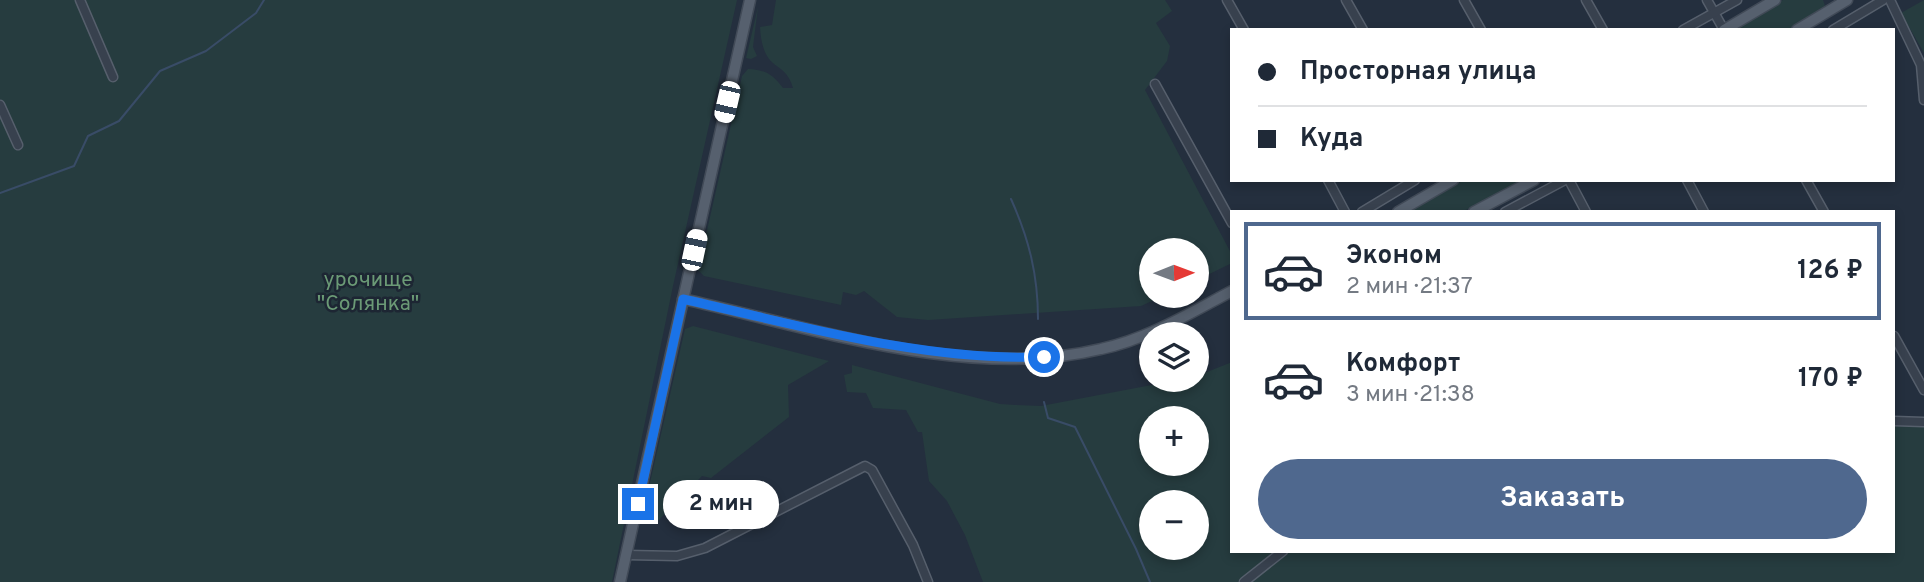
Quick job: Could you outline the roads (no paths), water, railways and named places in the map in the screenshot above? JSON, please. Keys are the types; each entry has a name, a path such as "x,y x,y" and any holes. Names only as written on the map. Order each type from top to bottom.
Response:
{"main road":[{"path":"1727,28 1776,0"},
{"path":"1800,28 1830,4 1847,0"},
{"path":"620,582 752,1"},
{"path":"1401,210 1447,182"},
{"path":"1478,210 1530,182"},
{"path":"683,299 908,348 1011,358 1079,354 1126,342 1230,292"}],"street":[{"path":"80,0 113,77"},
{"path":"1227,0 1243,28"},
{"path":"1346,0 1362,28"},
{"path":"1464,0 1479,28"},
{"path":"1586,0 1602,28"},
{"path":"1707,0 1723,28"},
{"path":"1687,28 1737,0"},
{"path":"1835,28 1883,0"},
{"path":"1890,0 1921,65 1924,100"},
{"path":"1830,4 1842,24"},
{"path":"1155,83 1230,219"},
{"path":"0,105 18,145"},
{"path":"1329,182 1344,210"},
{"path":"1365,210 1412,182"},
{"path":"1509,210 1563,182"},
{"path":"1568,182 1585,210"},
{"path":"1688,182 1703,210"},
{"path":"1807,182 1823,210"},
{"path":"1895,338 1924,390"},
{"path":"1895,421 1924,422"},
{"path":"627,552 677,556 705,548 858,467 865,466 872,470 925,581"},
{"path":"1244,582 1280,553"}],"waterway":[{"path":"0,193 74,166 88,136 119,121 160,71 206,51 256,13 264,0"},
{"path":"1011,199 1031,258 1038,319"},
{"path":"1044,402 1048,418 1075,427 1150,582"}],"park label":[{"name":"урочище \"Солянка\"","path":"368,291"}]}
